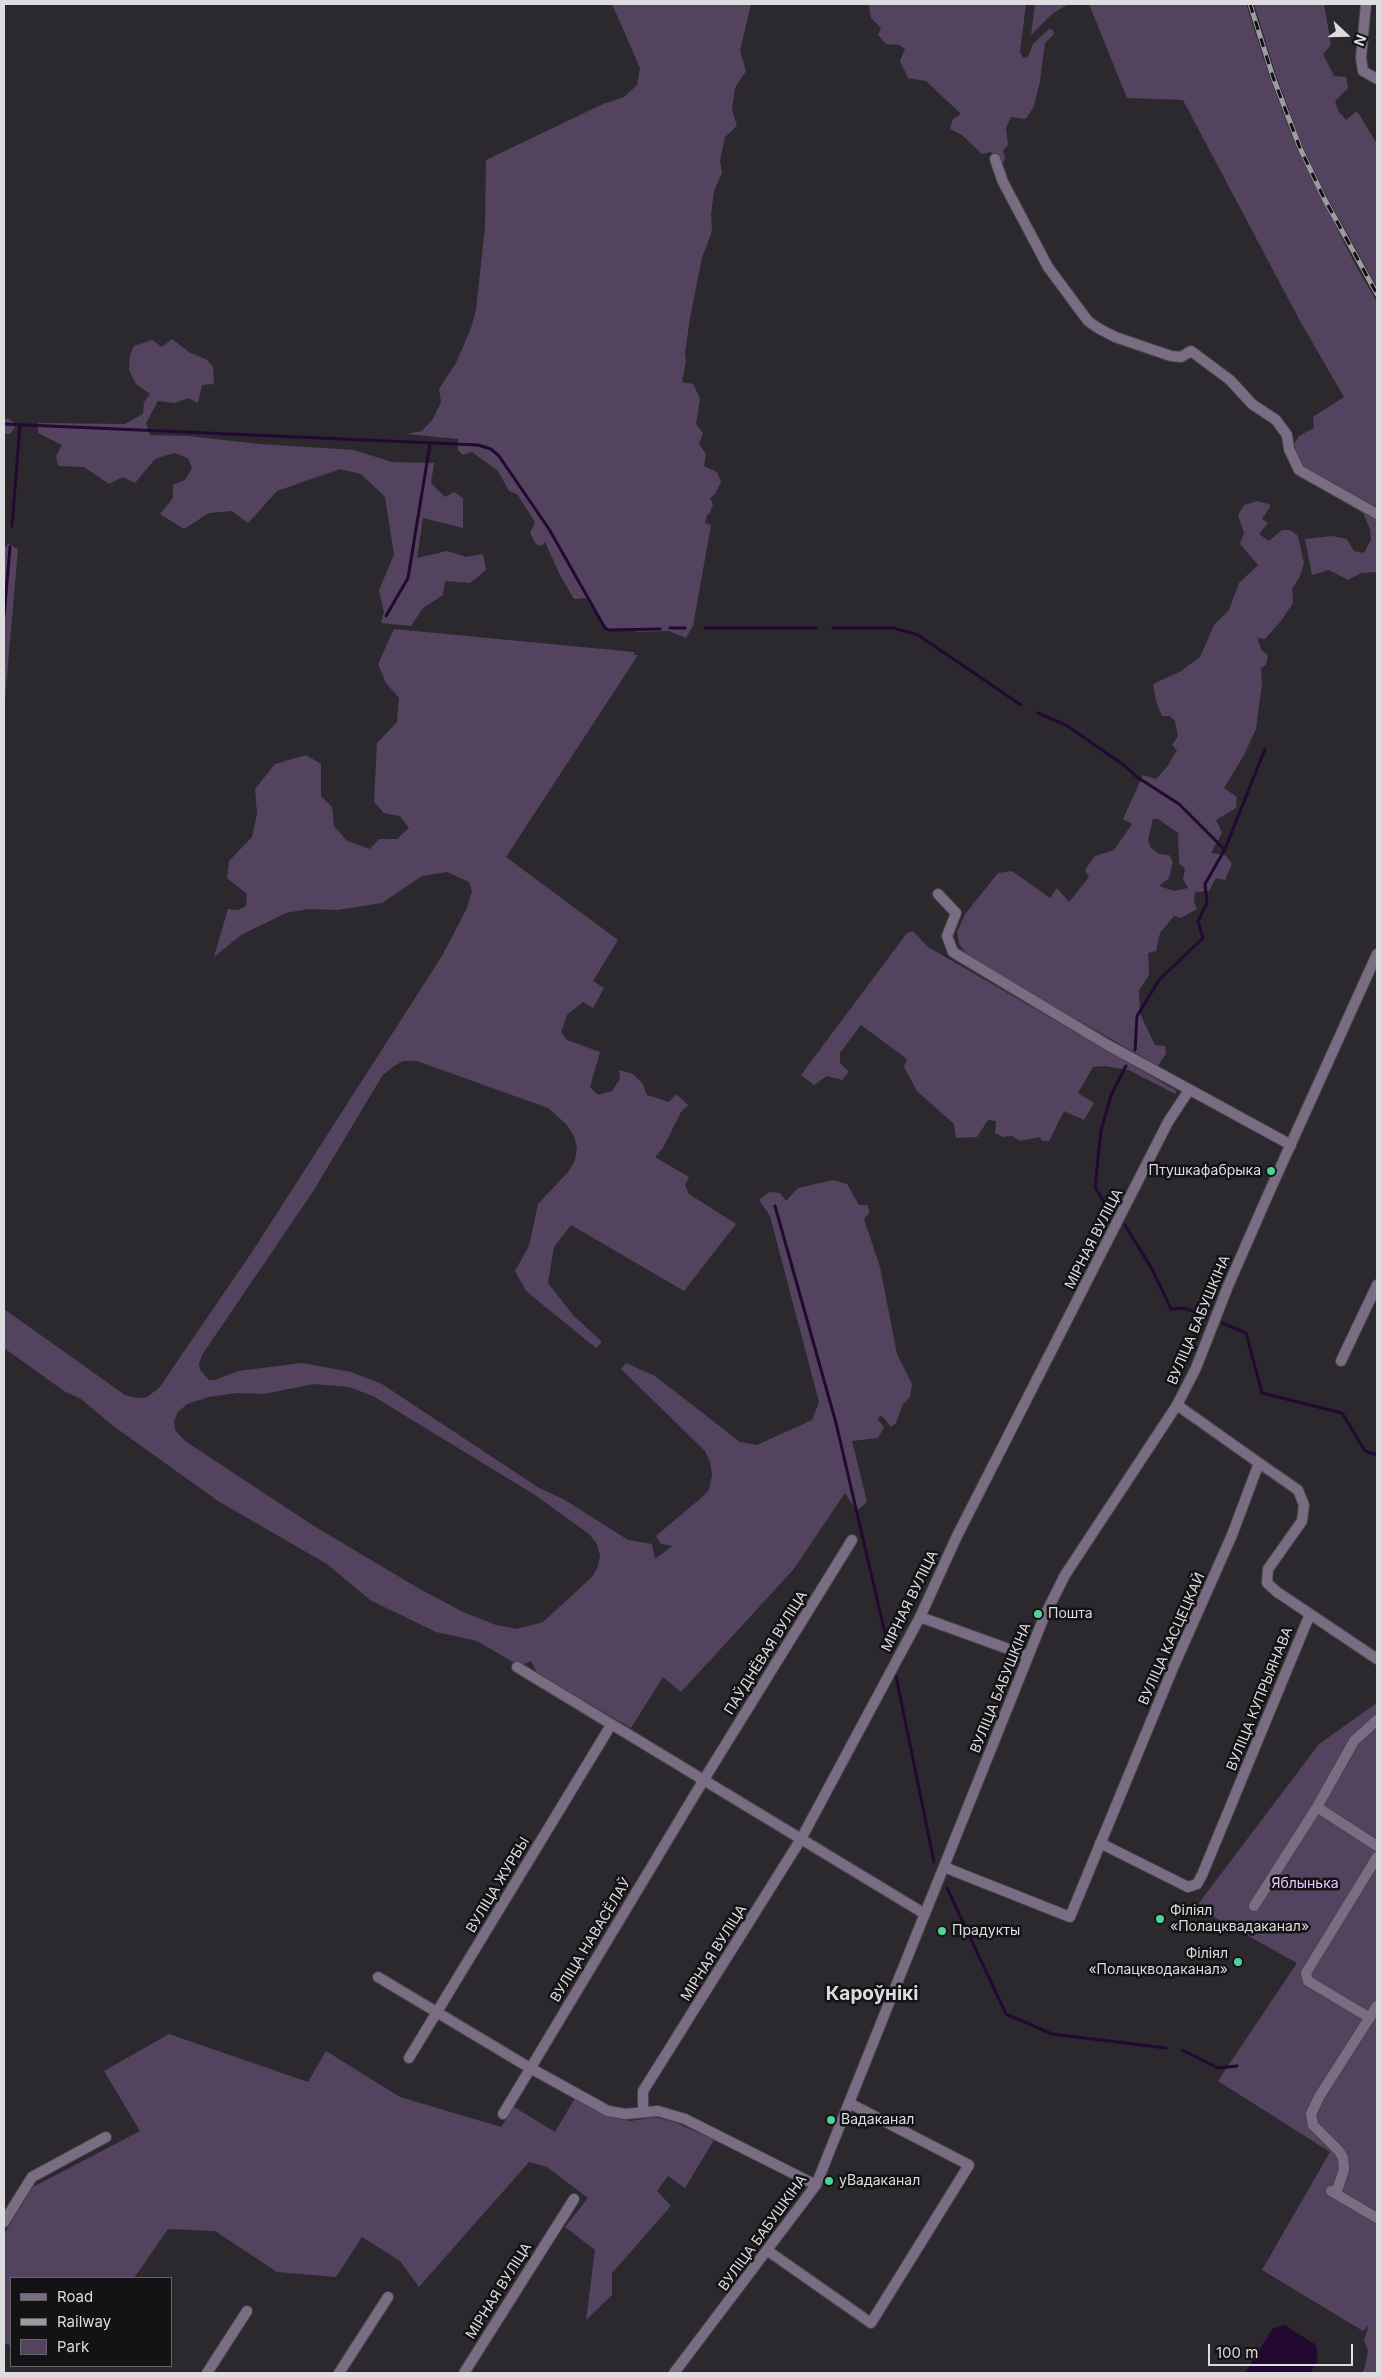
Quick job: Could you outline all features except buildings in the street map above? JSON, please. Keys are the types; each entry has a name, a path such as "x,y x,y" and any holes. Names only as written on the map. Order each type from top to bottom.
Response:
{"street":[{"path":"1366,4 1361,58 1363,71 1377,80"},
{"path":"994,158 1003,182 1048,267 1088,320 1115,337 1171,356 1180,357 1191,351 1230,380 1252,404 1276,420 1286,436 1298,470 1377,514"},
{"path":"938,894 956,913 947,936 953,952 1106,1044 1291,1145"},
{"name":"ВУЛІЦА БАБУШКІНА","path":"674,2373 816,2185 1028,1656 1065,1575 1177,1405 1196,1368 1232,1277 1377,954"},
{"name":"МІРНАЯ ВУЛІЦА","path":"643,2112 643,2091 801,1839 920,1617 957,1536 1168,1122 1189,1090"},
{"path":"1341,1361 1377,1285"},
{"path":"1177,1405 1298,1490 1304,1505 1302,1521 1268,1569 1267,1583 1277,1592 1377,1659"},
{"name":"ВУЛІЦА КАСЦЕЦКАЙ","path":"944,1867 1070,1917 1232,1535 1258,1463"},
{"name":"ПАЎДНЁВАЯ ВУЛІЦА","path":"703,1781 852,1540"},
{"name":"ВУЛІЦА КУПРЫЯНАВА","path":"1100,1844 1188,1887 1197,1884 1310,1614"},
{"path":"920,1617 1028,1656"},
{"path":"517,1667 925,1914"},
{"path":"1254,1906 1317,1806 1354,1741 1377,1720"},
{"name":"ВУЛІЦА ЖУРБЫ","path":"409,2058 611,1725"},
{"name":"ВУЛІЦА НАВАСЁЛАЎ","path":"503,2114 703,1781"},
{"path":"1317,1806 1377,1846"},
{"path":"1370,2018 1308,1981 1306,1973 1377,1857"},
{"path":"378,1977 530,2068 608,2111 625,2114 658,2111 685,2119 816,2185"},
{"path":"1377,2006 1319,2097 1311,2114 1313,2124 1339,2151 1343,2158 1344,2170 1333,2192 1377,2218"},
{"path":"768,2251 871,2323 969,2165 850,2103"},
{"path":"4,2222 32,2177 106,2137"},
{"name":"МІРНАЯ ВУЛІЦА","path":"464,2373 574,2198"},
{"path":"339,2373 388,2297"},
{"path":"207,2373 247,2311"}],"green space":[{"path":"612,4 751,4 740,51 746,71 735,88 732,110 737,126 725,137 720,161 722,173 714,191 711,216 712,231 702,258 690,318 682,382 693,384 700,398 696,424 703,433 699,444 706,454 704,466 717,472 721,482 715,494 710,498 713,504 705,523 711,525 693,626 686,638 669,631 637,632 631,629 609,630 605,628 586,598 574,599 560,575 545,542 541,546 536,544 530,533 535,522 517,494 509,491 498,471 472,452 463,455 458,450 458,439 406,434 422,431 433,419 441,402 439,389 456,363 471,328 476,310 485,227 486,160 603,104 624,97 637,85 640,68"},
{"path":"869,4 1026,4 1020,52 1023,58 1028,57 1033,44 1049,29 1053,30 1054,34 1045,43 1040,81 1034,106 1026,119 1011,117 1006,128 1008,145 1003,150 1005,158 1003,163 999,163 991,152 982,154 962,135 950,129 953,119 961,114 926,81 908,78 900,61 905,49 899,45 886,44 878,35 881,28 871,18"},
{"path":"1035,4 1068,4 1052,14 1031,35"},
{"path":"1089,4 1246,4 1270,78 1297,149 1356,266 1377,302 1377,507 1301,466 1294,444 1299,436 1314,428 1313,417 1344,397 1300,321 1183,100 1127,98"},
{"path":"1254,4 1324,4 1331,45 1323,54 1334,76 1346,77 1348,88 1335,101 1339,112 1346,120 1357,111 1377,144 1377,287 1328,199 1302,145 1276,75"},
{"path":"172,339 189,352 207,360 213,367 214,384 202,385 198,403 188,398 175,403 158,401 146,423 150,435 188,436 259,444 354,450 392,462 434,463 431,483 445,497 454,492 463,498 463,528 423,518 417,558 447,551 466,557 483,554 486,570 470,583 445,581 443,595 423,608 411,626 381,623 384,612 379,590 394,555 385,497 361,474 340,469 277,491 248,523 232,511 209,513 184,529 160,514 173,498 173,485 185,480 192,468 188,458 174,453 155,459 135,483 123,477 109,484 84,467 58,466 56,456 62,445 38,433 38,423 125,424 143,414 144,402 150,394 136,384 129,370 130,355 134,346 152,340 162,347"},
{"path":"4,419 9,419 15,423 14,429 10,434 4,434"},
{"path":"1258,501 1271,505 1262,519 1268,523 1259,534 1269,541 1282,530 1290,530 1298,536 1304,563 1299,578 1292,589 1293,603 1281,621 1265,639 1257,638 1262,651 1268,655 1266,665 1261,668 1262,684 1256,729 1244,755 1224,788 1237,797 1236,808 1216,820 1222,833 1211,853 1225,855 1232,864 1225,880 1216,878 1209,891 1195,892 1194,902 1197,909 1181,918 1174,916 1160,933 1156,951 1148,953 1149,975 1139,990 1140,1014 1155,1045 1165,1046 1166,1053 1158,1066 970,958 959,944 957,932 965,914 998,873 1012,871 1050,898 1057,888 1069,902 1089,877 1085,870 1095,856 1114,850 1132,824 1123,819 1143,775 1156,779 1167,767 1177,750 1172,745 1178,736 1175,721 1170,716 1162,716 1156,701 1153,684 1181,671 1200,657 1214,625 1229,610 1239,583 1258,565 1240,544 1244,533 1238,515 1244,505","holes":["1153,819 1158,819 1178,833 1179,864 1185,868 1183,879 1188,888 1174,891 1159,886 1169,878 1173,862 1169,855 1159,854 1151,848 1148,840"]},
{"path":"1363,513 1377,520 1377,572 1361,573 1348,580 1329,570 1312,575 1305,539 1332,536 1347,539 1354,551 1364,553 1371,540 1370,529"},
{"path":"8,544 18,549 4,710 4,549"},
{"path":"394,629 634,652 634,655 638,655 506,857 618,940 593,981 604,988 593,1008 583,1002 567,1015 561,1032 567,1040 600,1052 590,1087 598,1095 612,1091 620,1079 619,1070 633,1074 643,1084 647,1095 669,1102 676,1094 688,1105 681,1112 663,1148 655,1157 689,1177 685,1185 689,1194 736,1224 684,1291 571,1225 554,1247 548,1283 573,1315 602,1342 596,1348 526,1291 515,1271 529,1246 538,1204 569,1171 575,1160 577,1147 574,1136 567,1125 548,1108 417,1061 403,1061 382,1076 314,1190 202,1355 199,1364 200,1370 209,1380 215,1380 238,1371 302,1363 351,1372 382,1384 539,1488 565,1500 628,1540 652,1544 655,1559 672,1546 661,1544 656,1536 709,1490 712,1475 710,1462 705,1451 621,1369 626,1363 655,1376 740,1442 757,1445 812,1420 819,1402 770,1216 759,1200 769,1192 780,1193 786,1201 798,1188 833,1180 847,1184 859,1205 867,1205 870,1212 864,1219 880,1267 897,1354 912,1384 910,1397 903,1404 896,1423 891,1427 882,1416 879,1417 878,1420 884,1427 878,1438 852,1441 867,1502 857,1511 845,1493 793,1570 681,1692 663,1677 631,1728 537,1673 531,1661 520,1666 477,1641 436,1632 370,1600 327,1564 218,1501 112,1425 81,1399 64,1391 4,1348 4,1309 125,1395 137,1398 147,1397 159,1388 254,1249 442,956 467,908 472,891 469,882 447,872 422,876 382,903 337,910 308,909 286,913 241,935 214,957 228,909 238,910 246,906 247,894 227,878 229,861 252,837 257,814 255,789 275,764 306,755 321,764 321,796 332,807 334,826 347,841 370,849 379,839 397,839 409,828 400,816 384,813 374,802 377,743 397,722 399,698 386,683 378,664","holes":["314,1384 349,1387 373,1396 535,1495 589,1534 597,1544 600,1555 598,1566 593,1576 543,1622 517,1629 496,1625 463,1612 418,1588 314,1526 185,1441 175,1430 174,1421 178,1412 187,1404 209,1397 237,1393 264,1394"]},
{"path":"913,931 928,947 1177,1091 1175,1094 1129,1070 1105,1066 1093,1067 1078,1093 1094,1103 1084,1120 1064,1111 1049,1141 1042,1141 1040,1137 1020,1141 1012,1136 1003,1137 995,1133 996,1121 988,1120 977,1137 956,1138 954,1124 917,1091 904,1067 907,1059 861,1025 840,1053 840,1063 849,1072 842,1080 827,1076 814,1085 801,1075 907,933"},
{"name":"Яблынька","path":"1377,1703 1377,2373 1362,2373 1368,2351 1364,2340 1369,2325 1363,2331 1262,2270 1330,2152 1218,2081 1297,1963 1196,1907 1319,1744"},
{"path":"169,2034 308,2082 326,2051 400,2097 501,2127 514,2107 555,2132 575,2098 614,2118 630,2121 655,2117 677,2123 714,2140 685,2188 668,2176 657,2191 671,2206 612,2273 612,2295 586,2320 595,2250 565,2227 588,2198 547,2167 529,2162 419,2287 400,2261 362,2237 336,2277 277,2272 215,2231 168,2229 135,2277 10,2277 10,2345 6,2343 4,2347 4,2234 33,2187 140,2131 104,2071"}],"shaded area":[{"path":"1285,2325 1316,2345 1318,2361 1310,2373 1245,2373 1273,2328"}],"waterway":[{"path":"4,424 478,445 491,449 499,456 549,529 605,628 609,630 660,629"},
{"path":"12,526 20,425"},
{"path":"386,616 408,578 430,444"},
{"path":"4,616 10,547"},
{"path":"670,628 685,628"},
{"path":"705,628 817,628"},
{"path":"833,628 893,628 918,635 1021,705"},
{"path":"1038,713 1066,725 1125,766 1137,777 1179,804 1224,849"},
{"path":"1135,1050 1137,1016 1159,980 1203,938 1198,921 1207,903 1205,884 1225,849 1265,749"},
{"path":"1107,1207 1095,1187 1101,1131 1111,1095 1126,1066"},
{"path":"775,1206 836,1423 888,1646"},
{"path":"1125,1225 1152,1269 1171,1309 1184,1308 1200,1314"},
{"path":"1222,1323 1246,1333 1262,1393 1342,1413 1365,1451 1377,1455"},
{"path":"896,1676 934,1862"},
{"path":"947,1888 1006,2014 1052,2034 1166,2048"},
{"path":"1182,2050 1218,2068 1237,2066"}],"railway":[{"path":"1250,4 1273,77 1300,148 1325,200 1377,294"}],"place":[{"name":"Птушкафабрыка","path":"1271,1171"},
{"name":"Пошта","path":"1038,1614"},
{"name":"Філіял «Полацквадаканал»","path":"1160,1919"},
{"name":"Прадукты","path":"942,1931"},
{"name":"Філіял «Полацкводаканал»","path":"1238,1962"},
{"name":"Вадаканал","path":"831,2120"},
{"name":"уВадаканал","path":"829,2181"}],"district":[{"name":"Кароўнікі","path":"872,1994"}]}
